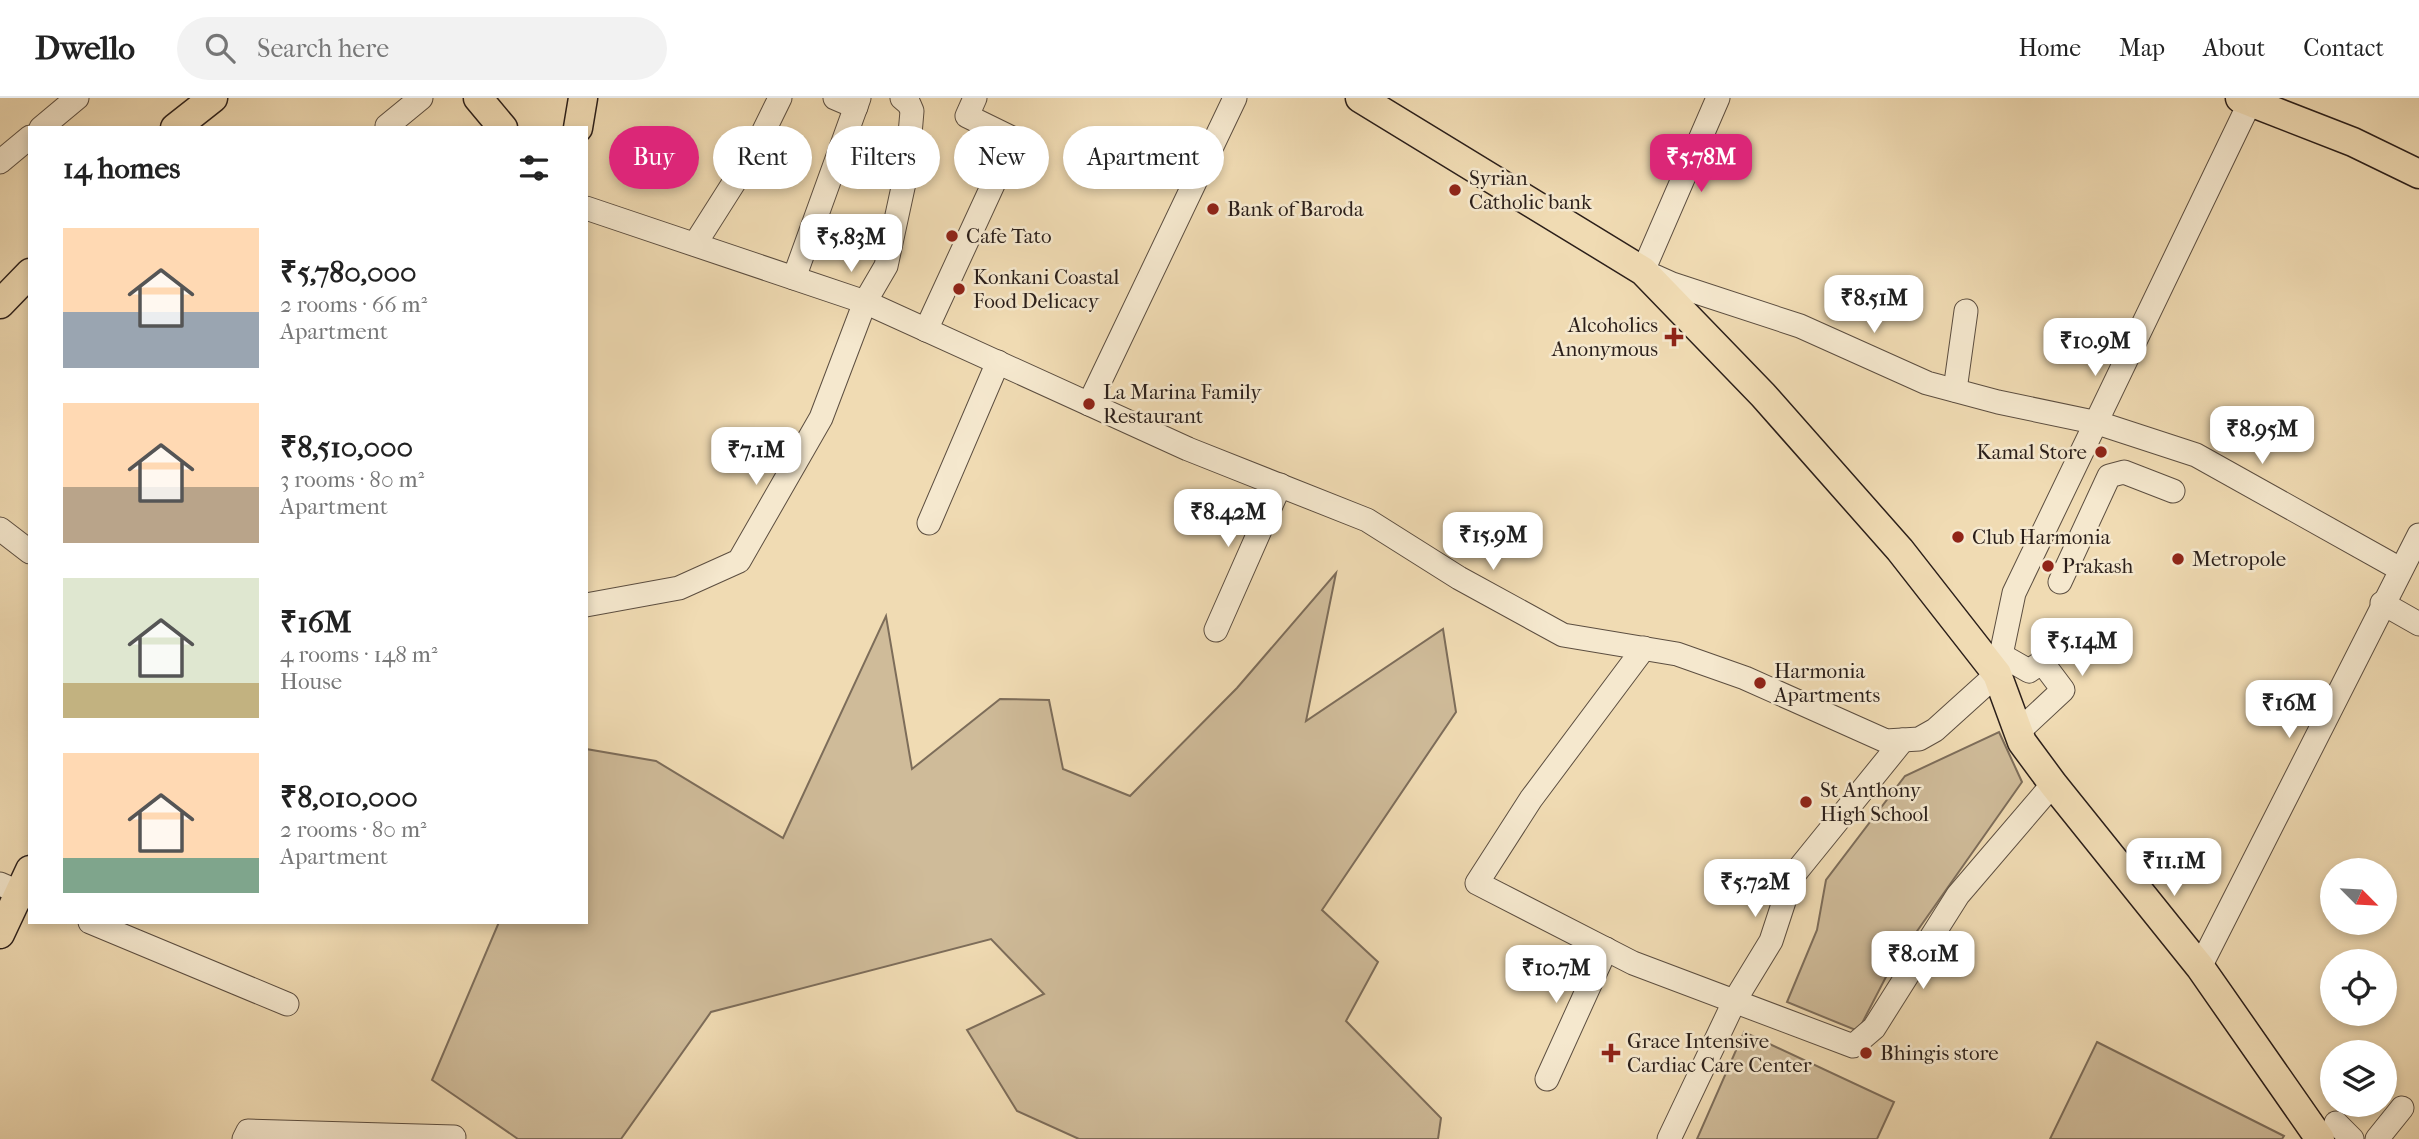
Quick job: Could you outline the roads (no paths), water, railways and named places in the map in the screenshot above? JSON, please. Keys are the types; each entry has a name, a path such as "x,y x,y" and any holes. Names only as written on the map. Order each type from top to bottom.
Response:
{"main road":[{"path":"178,126 214,98"},
{"path":"478,98 501,126"},
{"path":"578,126 583,98"},
{"path":"1360,98 1643,271 1763,395 1999,664 2022,741 2053,784 2336,1134"},
{"path":"2245,100 2353,142 2419,174"},
{"path":"0,304 28,275"},
{"path":"0,934 20,886"}],"street":[{"path":"43,126 77,98"},
{"path":"387,126 421,98"},
{"path":"695,244 754,151 780,98"},
{"path":"588,605 680,588 739,561 821,418 865,302 886,266 904,182 912,111 902,98"},
{"path":"926,330 1014,139 967,116 975,98"},
{"path":"1089,404 1235,98"},
{"path":"1717,98 1643,271 1672,284 1800,326 1927,383 2098,422 2196,455 2400,569"},
{"path":"588,209 865,302 1188,449 1367,520 1459,578 1563,635 1677,654 1745,678 1886,741 1919,739 1935,730 1999,664 2014,593 2098,422 2245,100"},
{"path":"794,278 850,101"},
{"path":"0,162 28,139"},
{"path":"1955,390 1966,311"},
{"path":"929,523 998,362"},
{"path":"2036,550 2064,573 2109,476 2124,472 2173,491"},
{"path":"2074,473 2104,486"},
{"path":"1216,630 1280,485"},
{"path":"2059,504 2090,517"},
{"path":"0,529 28,550"},
{"path":"2200,967 2382,603 2419,535"},
{"path":"2382,603 2419,624"},
{"path":"1644,648 1531,799 1477,883 1633,963 1853,1046 1874,1028 1958,895 2053,784"},
{"path":"1999,664 2029,671 2042,662 2063,690 2018,732"},
{"path":"1669,1139 1735,1000 1771,941 1793,877 1903,740"},
{"path":"95,924 286,1004"},
{"path":"1547,1079 1606,949"},
{"path":"2377,1139 2402,1108"},
{"path":"244,1139 248,1131 454,1137"}],"place":[{"name":"Syrian Catholic bank","path":"1455,190"},
{"name":"Bank of Baroda","path":"1213,209"},
{"name":"Cafe Tato","path":"952,236"},
{"name":"Konkani Coastal Food Delicacy","path":"959,289"},
{"name":"Alcoholics Anonymous","path":"1674,337"},
{"name":"La Marina Family Restaurant","path":"1089,404"},
{"name":"Kamal Store","path":"2101,452"},
{"name":"Club Harmonia","path":"1958,537"},
{"name":"Metropole","path":"2178,559"},
{"name":"Prakash","path":"2048,566"},
{"name":"Harmonia Apartments","path":"1760,683"},
{"name":"St Anthony High School","path":"1806,802"},
{"name":"Grace Intensive Cardiac Care Center","path":"1611,1053"},
{"name":"Bhingis store","path":"1866,1053"}]}
